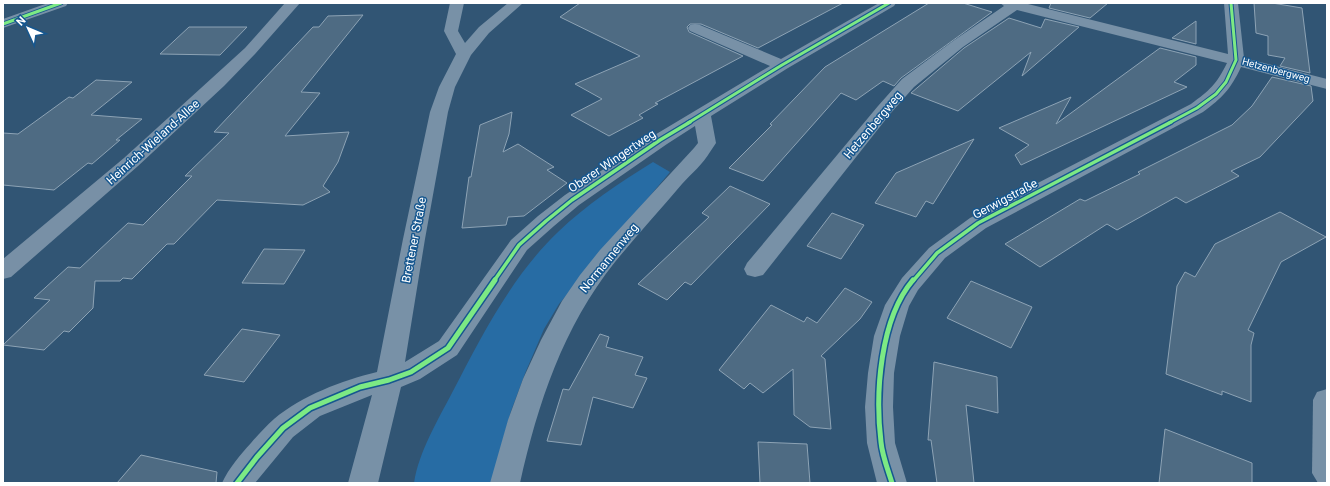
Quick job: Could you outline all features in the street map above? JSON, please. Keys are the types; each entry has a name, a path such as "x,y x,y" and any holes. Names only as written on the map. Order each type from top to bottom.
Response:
{"main road":[{"name":"Heinrich-Wieland-Allee","path":"3,271 131,162 218,82 250,51 293,3"}],"street":[{"path":"3,24 61,3"},
{"path":"457,3 451,31 464,54"},
{"name":"Brettener Straße","path":"363,483 389,380 414,239 439,112 447,87 464,54 484,30 516,3"},
{"name":"Oberer Wingertweg","path":"237,483 283,428 310,408 360,387 389,380 411,372 432,360 448,348 519,245 546,220 578,196 660,140 782,65 889,3"},
{"name":"Gerwigstraße","path":"892,483 881,443 879,406 881,373 888,336 897,305 910,284 937,253 978,223 1197,108 1216,94 1226,82 1236,60 1231,3"},
{"name":"Hetzenbergweg","path":"755,269 884,110 908,83 1011,4 1327,84"},
{"path":"695,28 782,65"},
{"name":"Normannenweg","path":"504,483 525,409 544,360 563,320 579,293 602,262 701,152 706,144 702,115"},
{"path":"1327,400 1327,473"}],"shaded area":[{"path":"653,162 670,172 559,304 544,329 511,411 491,483 414,483 420,459 435,424 499,307 526,268 541,249 580,213 615,186"}],"building":[{"path":"580,3 843,3 758,48 701,24 690,24 687,27 689,32 743,56 655,103 658,104 639,115 643,118 609,136 571,115 602,99 575,84 640,56 560,17"},
{"path":"929,3 963,3 992,12 901,78 894,86 883,81 856,100 841,93 763,181 729,168 772,125 770,124 825,67"},
{"path":"1051,3 1108,3 1090,18 1049,8"},
{"path":"1254,3 1272,3 1302,8 1310,73 1280,66 1285,58 1268,55 1268,36 1256,33"},
{"path":"363,15 301,92 320,93 285,136 349,132 338,162 323,186 330,192 303,205 217,200 174,244 167,244 132,279 123,278 120,281 95,281 93,308 69,332 64,331 44,350 3,345 50,300 34,298 68,267 80,268 128,223 143,225 192,176 185,176 229,133 214,132 313,27 319,27 328,16"},
{"path":"1009,18 1041,28 1045,19 1079,27 1022,76 1031,52 958,111 911,93 964,48"},
{"path":"1196,21 1196,44 1172,38"},
{"path":"189,27 247,27 220,55 160,54"},
{"path":"1160,48 1196,57 1196,65 1174,82 1187,87 1021,165 1015,155 1029,145 999,128 1071,97 1056,124"},
{"path":"1272,77 1311,86 1313,101 1260,157 1231,171 1239,176 1186,203 1176,197 1117,230 1107,224 1040,267 1005,244 1080,199 1085,201 1140,174 1138,172 1232,125 1252,106"},
{"path":"96,80 132,82 91,115 142,119 116,140 120,140 92,164 88,163 54,190 3,185 3,133 18,134 69,97 73,98"},
{"path":"512,112 509,134 503,152 518,144 554,167 547,170 567,183 524,216 508,217 506,225 462,228 469,177 471,177 480,125"},
{"path":"974,139 933,204 926,201 916,217 875,203 896,173"},
{"path":"730,186 770,204 691,285 685,282 667,300 638,284 709,217 702,213"},
{"path":"1280,212 1326,237 1281,262 1248,330 1254,333 1251,345 1251,402 1222,391 1222,395 1166,374 1177,286 1185,272 1195,277 1215,244"},
{"path":"832,213 864,225 841,259 807,246"},
{"path":"264,249 305,250 284,284 242,283"},
{"path":"971,281 1032,307 1011,348 947,318"},
{"path":"845,288 872,302 860,319 821,356 825,359 831,429 810,427 794,415 793,369 763,393 750,383 744,389 719,370 771,305 804,322 807,317 817,323"},
{"path":"242,329 280,335 244,382 204,375"},
{"path":"600,334 609,337 606,347 643,357 635,375 647,378 633,408 593,397 581,445 547,441 563,389 569,390"},
{"path":"934,362 997,377 998,413 966,405 974,483 937,483 931,440 928,440"},
{"path":"1165,429 1252,463 1252,483 1159,483"},
{"path":"758,442 807,444 810,483 760,483"},
{"path":"141,455 217,472 216,483 117,483"}],"cycle path":[{"path":"3,24 61,3"},
{"path":"237,483 257,457 283,428 310,408 360,387 389,380 411,372 448,348 519,245 572,200 660,140 782,65 889,3"},
{"path":"892,483 881,443 879,407 881,373 887,336 897,305 910,284 937,253 978,223 1197,108 1216,94 1226,82 1236,60 1231,3"}]}
